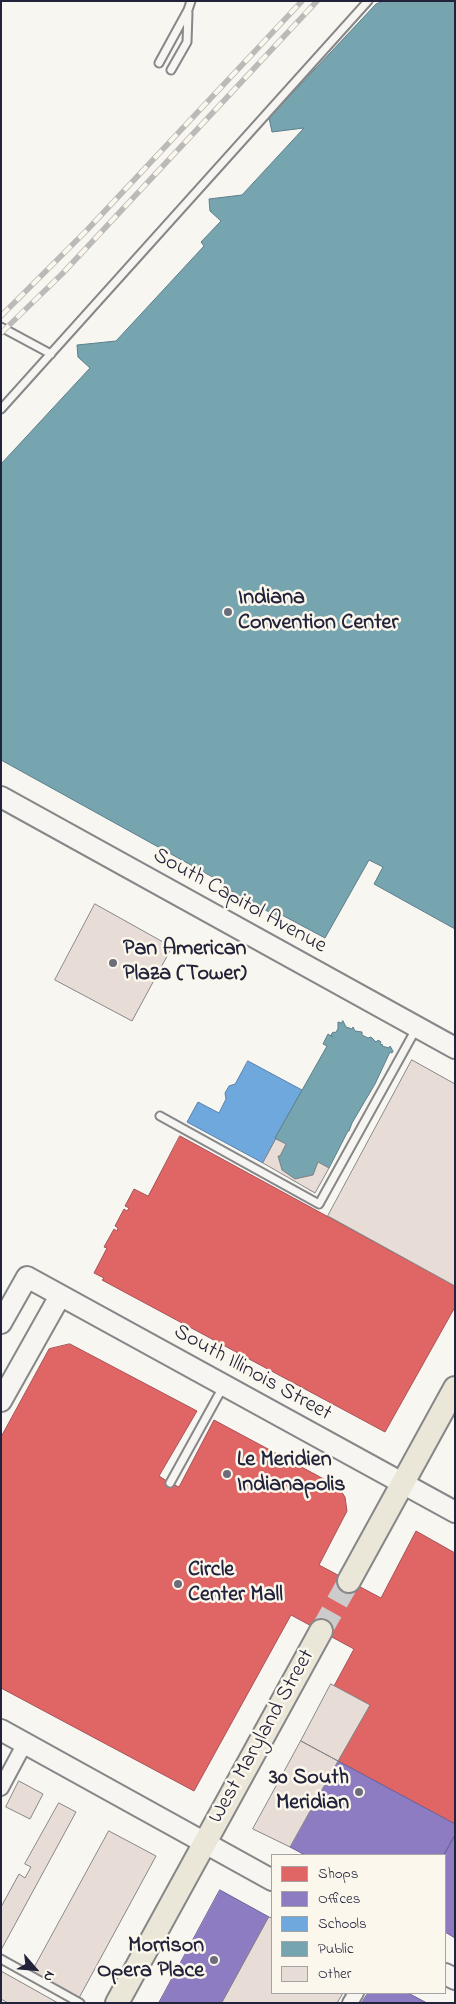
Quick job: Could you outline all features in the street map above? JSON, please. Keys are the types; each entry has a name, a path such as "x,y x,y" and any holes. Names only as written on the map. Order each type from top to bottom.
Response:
{"main road":[{"name":"South Capitol Avenue","path":"1,798 455,1048"},
{"name":"South Illinois Street","path":"1,1324 26,1278 455,1512"},
{"path":"1,1401 60,1296"},
{"path":"349,1581 455,1388"},
{"name":"West Maryland Street","path":"117,2003 321,1631"},
{"path":"1,1730 271,1879"}],"street":[{"path":"1,1788 25,1743"}],"lane":[{"path":"159,63 191,1"},
{"path":"1,409 368,1"},
{"path":"172,70 187,42 188,10"},
{"path":"1,327 51,354"},
{"path":"160,1116 319,1204 417,1028"},
{"path":"170,1483 223,1385"},
{"path":"1,1959 80,2003"}],"building: Shops":[{"path":"180,1136 455,1286 455,1307 385,1432 102,1280 104,1278 94,1273 107,1248 104,1247 114,1229 117,1231 118,1228 115,1226 124,1209 127,1211 129,1208 125,1206 134,1189 148,1196"},
{"name":"Circle Center Mall","path":"70,1344 197,1411 159,1476 170,1483 179,1487 214,1420 335,1485 345,1497 347,1511 319,1565 381,1598 416,1531 455,1553 455,1824 338,1761 370,1705 334,1686 354,1649 291,1615 194,1791 1,1688 1,1437 49,1349"}],"building: Offices":[{"name":"30 South Meridian","path":"338,1761 455,1824 455,1835 445,1854 303,1854 290,1847"},
{"path":"455,1835 455,1938 446,1933 445,1854"},
{"name":"Morrison Opera Place","path":"220,1890 269,1917 222,2003 159,2003"},
{"path":"367,1994 410,1994 427,2003 362,2003"}],"building: Schools":[{"path":"248,1061 302,1090 263,1163 187,1122 198,1102 219,1113 226,1099 225,1093 229,1086 235,1084"}],"building: Public":[{"name":"Indiana Convention Center","path":"385,1 455,1 455,929 374,884 383,867 369,860 325,938 280,914 278,917 226,888 227,885 1,760 1,464 90,368 78,357 77,345 116,341 204,246 201,242 221,221 210,211 209,199 242,195 304,128 272,132 269,118 376,4"},
{"path":"343,1021 346,1027 352,1029 353,1027 355,1031 362,1032 362,1035 368,1038 371,1037 376,1042 378,1040 382,1046 389,1048 390,1046 393,1051 392,1053 390,1052 375,1084 329,1168 318,1162 313,1175 295,1179 282,1170 278,1156 280,1156 286,1144 275,1138 327,1046 323,1044 328,1034 333,1037 331,1035 338,1029 338,1022 341,1023"}],"building: Other":[{"name":"Pan American Plaza (Tower)","path":"95,904 172,947 132,1021 55,980"},
{"path":"412,1060 455,1084 455,1286 328,1216"},
{"path":"276,1139 286,1144 280,1156 278,1156 282,1170 295,1179 313,1175 318,1162 329,1168 315,1193 263,1163"},
{"path":"331,1684 370,1705 338,1761 301,1741"},
{"path":"301,1741 338,1761 290,1847 253,1829"},
{"path":"19,1781 43,1794 30,1819 6,1807"},
{"path":"59,1803 76,1812 1,1950 1,1907 19,1874 25,1878 31,1867 25,1864"},
{"path":"109,1831 156,1856 79,1998 32,1972"},
{"path":"269,1917 271,1918 271,1994 342,1994 337,2003 222,2003"},
{"path":"1,1971 58,2003 8,2003 1,1999"}],"tunnel":[{"path":"321,1631 349,1581"}],"railway":[{"path":"1,316 88,229 302,1"},
{"path":"1,333 62,274 317,1"}],"place":[{"name":"Indiana Convention Center","path":"228,612"},
{"name":"Pan American Plaza (Tower)","path":"113,963"},
{"name":"Le Meridien Indianapolis","path":"227,1474"},
{"name":"Circle Center Mall","path":"178,1584"},
{"name":"30 South Meridian","path":"359,1792"},
{"name":"Morrison Opera Place","path":"214,1960"}]}
